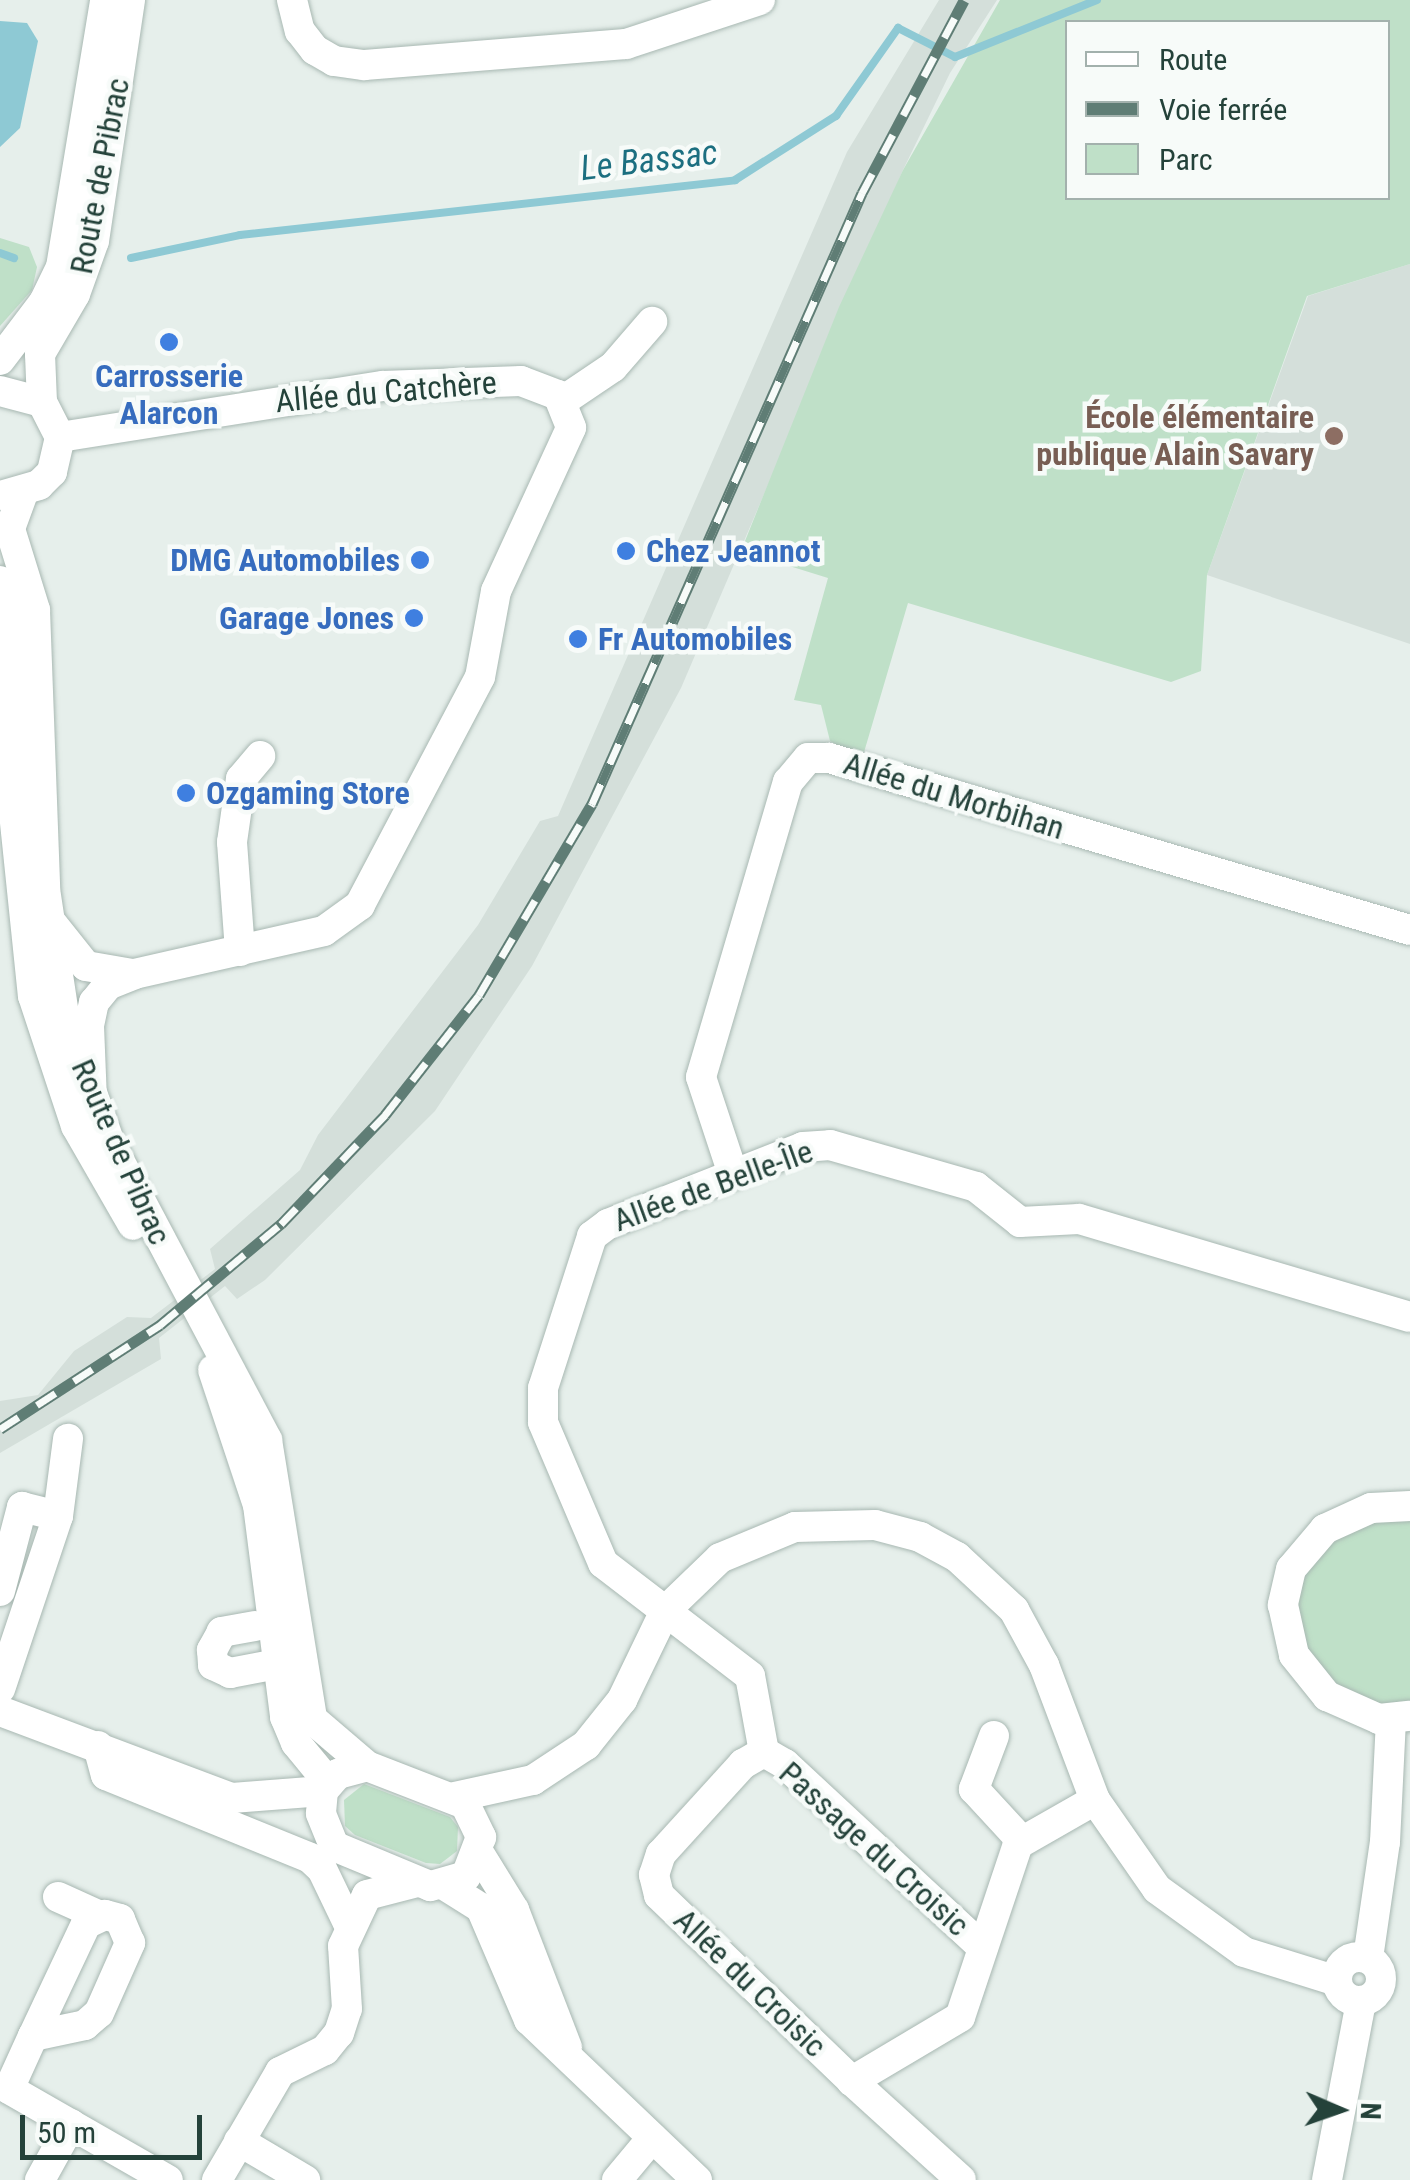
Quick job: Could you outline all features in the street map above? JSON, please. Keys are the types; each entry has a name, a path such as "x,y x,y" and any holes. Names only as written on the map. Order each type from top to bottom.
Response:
{"street":[{"name":"Route de Pibrac","path":"0,360 44,302 61,268 105,0"},
{"name":"Route de Pibrac","path":"42,402 40,354 75,294 94,240 130,0"},
{"path":"292,0 300,32 315,50 334,61 364,65 626,44 760,0"},
{"path":"47,914 79,961 104,973 135,974 324,932 349,916 370,890 480,677 502,574 569,438 564,400 613,367 652,322"},
{"name":"Allée du Catchère","path":"60,437 383,386 522,382 564,400"},
{"path":"0,391 19,391 42,402 60,437 52,472 11,494"},
{"name":"Route de Pibrac","path":"11,494 10,530 35,610 47,914 46,992 92,1100 267,1440 312,1719 367,1766"},
{"name":"Route de Pibrac","path":"0,581 11,614 13,798 46,992 76,1126 175,1296 231,1414 258,1506 278,1664 296,1743 326,1787"},
{"path":"240,951 232,842 239,788 260,756"},
{"name":"Allée du Morbihan","path":"733,1174 701,1076 788,782 808,758 822,756 1410,930"},
{"path":"46,992 80,997 99,993 135,974"},
{"path":"92,1100 89,1026 99,993"},
{"name":"Allée de Belle-Île","path":"665,1611 596,1554 543,1422 541,1396 592,1236 608,1224 733,1174 803,1147 840,1147 976,1188 1020,1222 1078,1218 1410,1317"},
{"path":"0,1688 58,1516 68,1439"},
{"path":"1328,2180 1380,1982 1385,1842 1400,1718 1350,1708 1314,1684 1286,1639 1283,1605 1291,1569 1326,1529 1371,1508 1410,1506"},
{"path":"0,1591 22,1507 58,1516"},
{"path":"0,1711 216,1794 292,1796 326,1787 367,1766 455,1798 514,1787 566,1761 604,1725 665,1611 720,1558 795,1526 852,1522 920,1537 978,1572 1030,1634 1095,1800 1134,1863 1200,1926 1271,1963 1336,1981 1346,1960 1380,1982"},
{"path":"665,1611 750,1676 764,1752"},
{"path":"254,1626 222,1632 212,1650 213,1665 230,1673 278,1664"},
{"path":"994,1736 974,1789 1021,1840 1095,1800"},
{"path":"292,1796 300,1764 296,1743"},
{"path":"98,1746 106,1775 310,1858 348,1925"},
{"name":"Passage du Croisic","path":"764,1752 798,1776 983,1948"},
{"name":"Allée du Croisic","path":"764,1752 743,1764 661,1854 655,1885 852,2080 961,2180"},
{"path":"326,1787 321,1813 334,1846 482,1908 529,2020 696,2180"},
{"path":"217,2180 280,2072 325,2050 339,2033 347,2009 340,1979 348,1925 367,1895 466,1876 479,1839 514,1787"},
{"path":"455,1798 514,1910 550,2012 582,2070"},
{"name":"Allée du Croisic","path":"852,2080 955,2022 1021,1840"},
{"path":"33,2036 85,2025 99,2013 130,1943 120,1919 100,1916 58,1897"},
{"path":"100,1916 86,1924 4,2099 70,2124 168,2180"},
{"path":"40,2180 70,2124"},
{"path":"616,2180 652,2138"},
{"path":"238,2141 305,2180"}],"shaded area":[{"path":"939,0 997,0 950,73 903,170 681,688 532,966 435,1111 265,1280 237,1299 225,1286 159,1338 161,1359 0,1453 0,1401 38,1395 74,1351 127,1317 151,1318 215,1269 210,1249 300,1170 318,1135 478,925 540,821 558,816 847,152"},
{"name":"École élémentaire publique Alain Savary","path":"1410,264 1410,644 1207,575 1308,296"}],"green space":[{"path":"1000,0 1410,0 1410,264 1307,296 1207,575 1201,671 1171,682 908,603 862,759 830,741 821,705 794,700 828,578 741,551 839,307 903,170"},
{"path":"0,238 29,247 37,267 32,290 0,326"},
{"path":"1410,1513 1410,1705 1384,1713 1311,1670 1293,1589 1333,1531"},
{"path":"364,1784 450,1817 458,1827 457,1851 440,1864 426,1863 355,1835 345,1826 344,1800"}],"water":[{"path":"0,21 27,23 38,41 20,128 0,147"}],"waterway":[{"name":"Le Bassac","path":"131,258 240,235 735,180 836,116 898,28 955,57 1097,0"},
{"name":"Le Bassac","path":"0,253 14,258"}],"railway":[{"path":"0,1429 160,1325 281,1224 385,1115 479,995 592,804 862,193 964,0"}],"place":[{"name":"Carrosserie Alarcon","path":"169,342"},
{"name":"École élémentaire publique Alain Savary","path":"1334,436"},
{"name":"Chez Jeannot","path":"626,551"},
{"name":"DMG Automobiles","path":"420,560"},
{"name":"Garage Jones","path":"414,618"},
{"name":"Fr Automobiles","path":"578,639"},
{"name":"Ozgaming Store","path":"186,793"}]}
